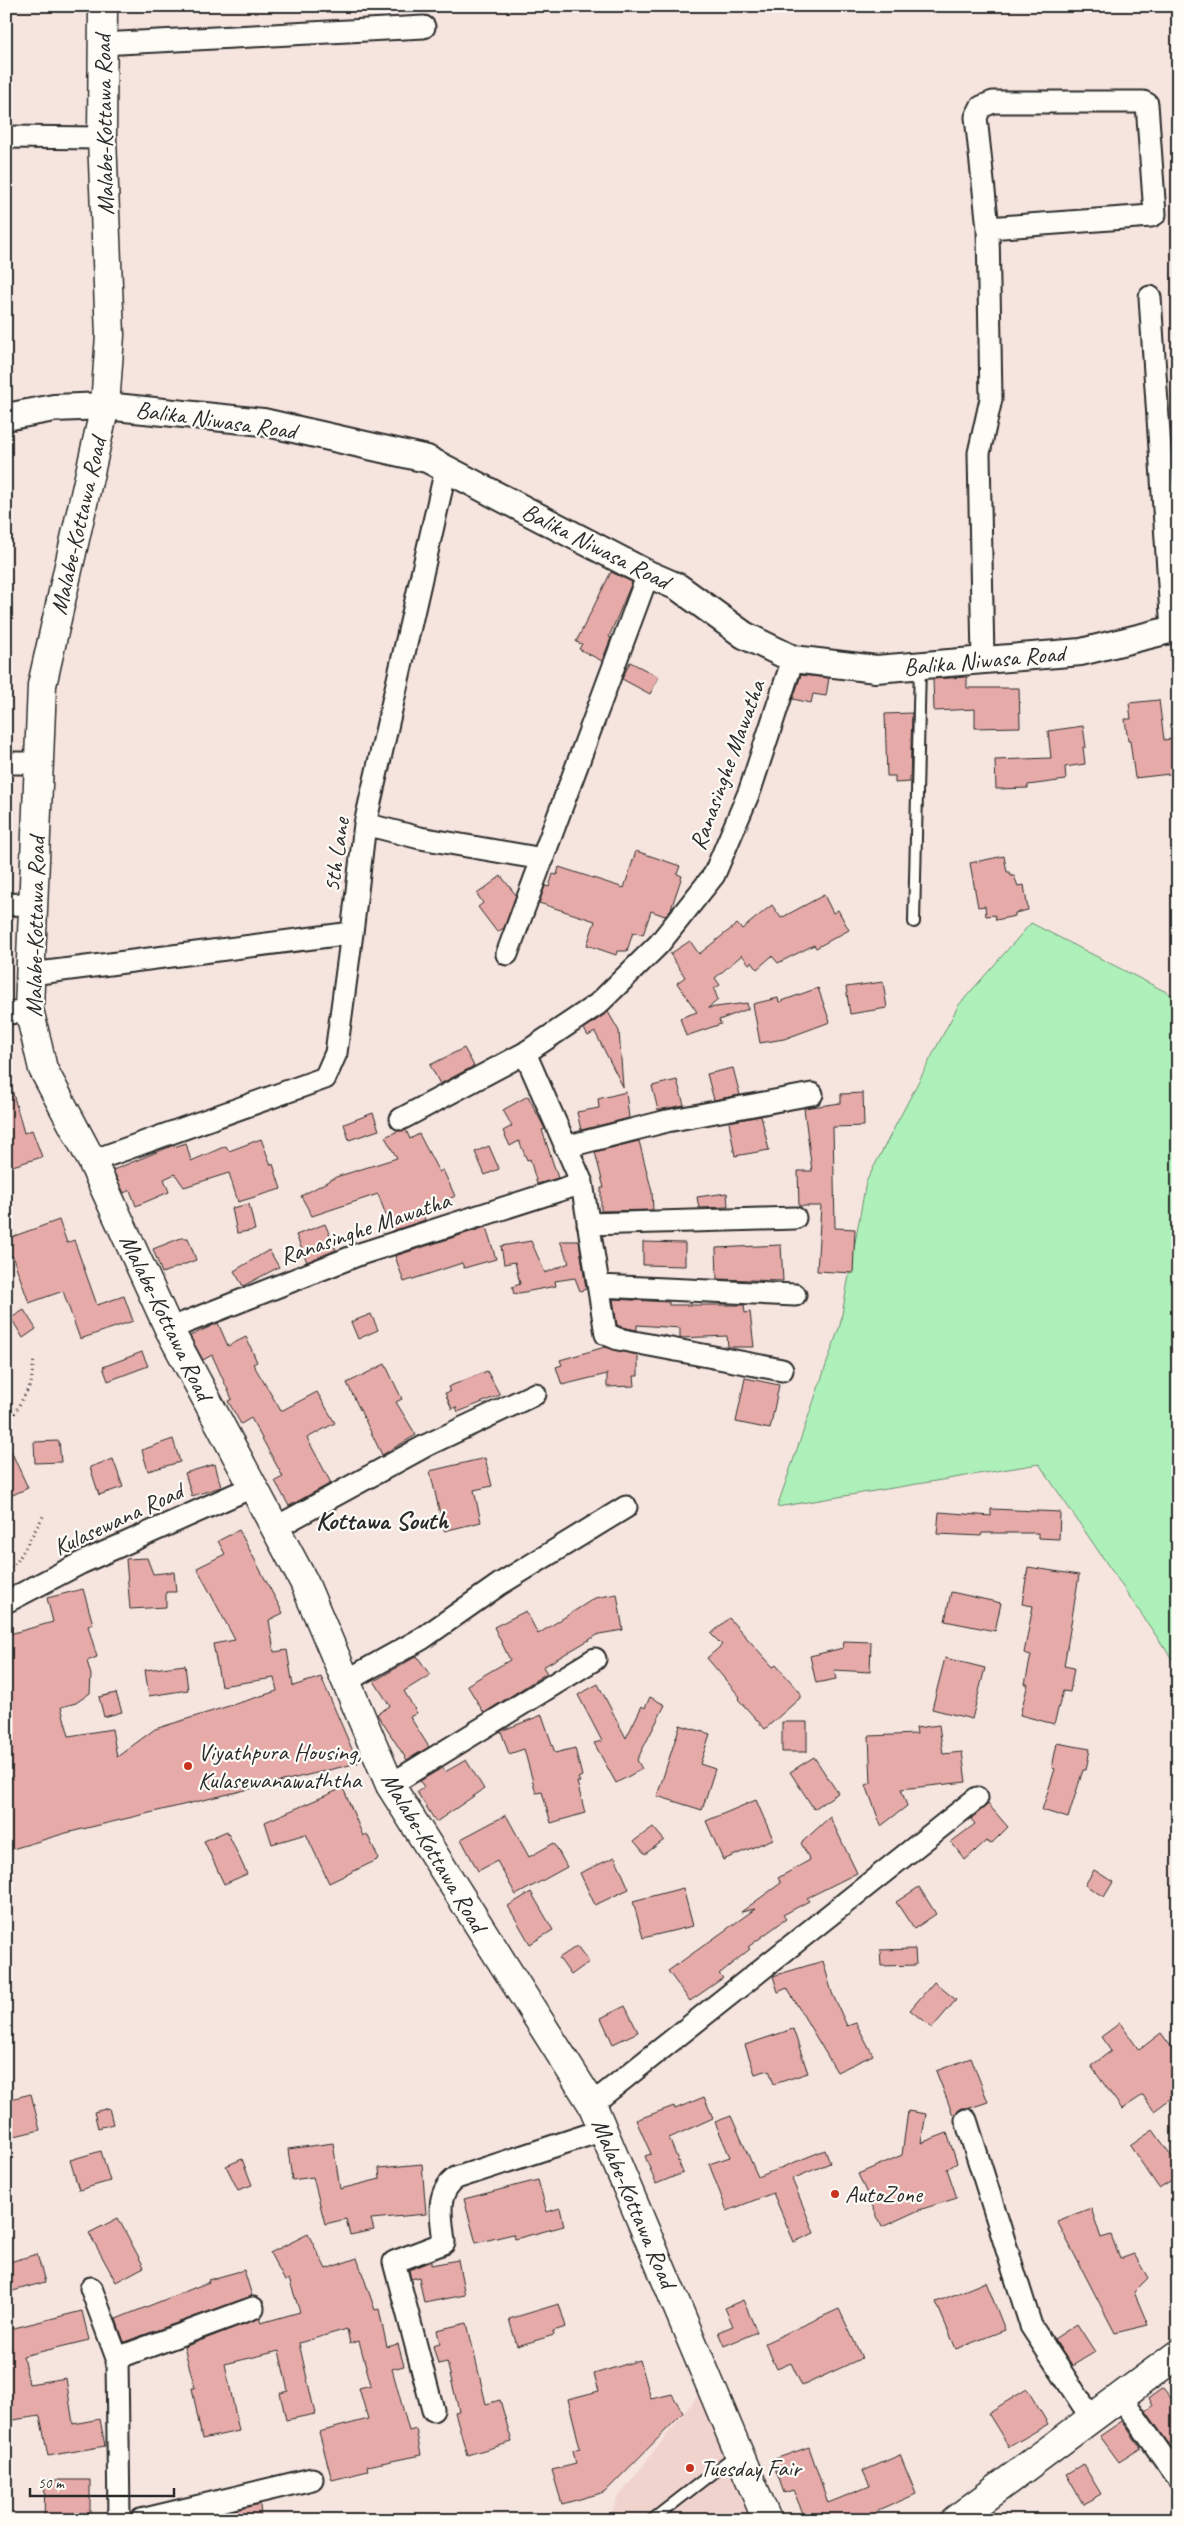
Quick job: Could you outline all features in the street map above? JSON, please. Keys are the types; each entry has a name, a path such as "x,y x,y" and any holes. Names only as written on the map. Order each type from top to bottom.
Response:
{"main road":[{"name":"Malabe-Kottawa Road","path":"103,6 101,44 102,138 110,335 105,406 42,685 31,974 18,1012 43,1070 92,1161 169,1330 304,1582 390,1785 592,2104 767,2520"},
{"path":"955,2520 1178,2354"}],"street":[{"path":"101,44 424,27"},
{"path":"983,660 979,453 991,399 988,228 976,117 981,107 993,102 1143,102 1147,104 1155,214 1151,216 988,228"},
{"path":"6,137 102,138"},
{"path":"1150,297 1175,629"},
{"name":"Balika Niwasa Road","path":"6,417 54,408 105,406 263,422 427,459 648,574 678,587 744,635 793,659 876,670 1081,652 1175,629"},
{"name":"5th Lane","path":"92,1161 324,1078 336,1053 365,824 446,469"},
{"path":"507,954 648,574"},
{"name":"Ranasinghe Mawatha","path":"401,1120 525,1053 598,1004 658,944 714,875 750,790 793,659"},
{"path":"6,762 40,763"},
{"path":"365,824 420,838 543,859"},
{"path":"6,905 34,903"},
{"path":"31,974 352,933"},
{"path":"525,1053 582,1183 606,1334 618,1339 782,1370"},
{"path":"565,1146 667,1121 812,1094"},
{"name":"Ranasinghe Mawatha","path":"169,1330 360,1254 582,1183"},
{"path":"588,1224 795,1218"},
{"path":"599,1286 795,1295"},
{"path":"275,1528 427,1445 535,1394"},
{"name":"Kulasewana Road","path":"6,1602 81,1563 252,1487"},
{"path":"346,1681 422,1638 500,1584 626,1507"},
{"path":"390,1785 595,1658"},
{"path":"592,2104 976,1798"},
{"path":"966,2120 1031,2326 1092,2419"},
{"path":"433,2410 394,2262 444,2243 441,2200 445,2186 456,2178 602,2130"},
{"path":"91,2288 117,2358 119,2520"},
{"path":"117,2358 253,2308"},
{"path":"1121,2398 1178,2478"},
{"path":"141,2520 312,2479"}],"lane":[{"path":"914,922 920,665"},
{"path":"652,2520 739,2452"}],"path":[{"path":"6,1418 12,1416 31,1384 34,1358"},
{"path":"6,1570 17,1562 45,1513"}],"shaded area":[{"name":"Tuesday Fair","path":"705,2386 762,2520 609,2520 617,2499"}],"green space":[{"path":"1031,923 1178,998 1178,1649 1172,1659 1039,1464 777,1507 840,1325 866,1182 958,1006"}],"building":[{"path":"611,572 632,582 609,637 611,638 602,661 579,649 582,644 576,642"},
{"path":"630,662 659,677 650,694 622,679"},
{"path":"801,675 829,678 826,696 813,694 811,703 793,699"},
{"path":"967,677 967,688 1019,688 1020,727 975,728 975,709 934,711 933,679"},
{"path":"1159,700 1164,740 1178,738 1178,773 1135,778 1125,719 1131,719 1129,703"},
{"path":"912,713 910,782 895,783 895,776 887,776 885,714"},
{"path":"1083,726 1086,747 1083,747 1085,764 1065,767 1066,780 1028,785 1028,788 996,789 995,760 1051,758 1048,731"},
{"path":"636,851 680,866 677,874 682,876 671,909 665,916 651,911 643,935 633,932 627,951 617,951 616,955 587,945 595,921 539,903 545,886 549,887 553,874 557,875 559,867 624,888"},
{"path":"1004,856 1007,872 1014,876 1018,886 1024,885 1028,910 1015,913 1015,916 996,920 995,915 986,916 985,906 978,907 970,863"},
{"path":"501,876 516,895 504,928 497,932 478,907 483,903 477,894"},
{"path":"824,895 833,913 838,910 849,930 816,948 814,945 778,963 772,956 757,969 752,962 749,964 742,955 715,978 720,985 714,989 718,1000 708,1008 747,1003 748,1009 719,1020 721,1024 686,1036 680,1018 697,1012 677,983 685,977 670,954 690,941 699,954 737,924 742,929 772,905 781,918"},
{"path":"883,982 887,1008 850,1014 846,987"},
{"path":"818,988 830,1022 784,1039 760,1043 753,1004 778,998 779,1002"},
{"path":"608,1012 619,1031 623,1087 595,1032 588,1036 584,1029"},
{"path":"464,1048 474,1066 440,1084 430,1065"},
{"path":"733,1068 740,1095 714,1100 707,1074"},
{"path":"677,1080 684,1105 658,1110 652,1086"},
{"path":"11,1086 24,1133 32,1130 42,1157 6,1168 6,1087"},
{"path":"626,1092 629,1118 581,1130 577,1112 599,1108 598,1099"},
{"path":"863,1093 864,1126 833,1127 835,1228 855,1229 853,1273 817,1271 821,1206 799,1206 798,1171 812,1171 804,1108 841,1103 841,1094"},
{"path":"528,1096 545,1129 542,1130 558,1178 537,1184 530,1159 527,1160 519,1141 510,1146 503,1131 512,1126 503,1110"},
{"path":"373,1113 379,1130 349,1140 344,1124"},
{"path":"761,1116 769,1150 735,1156 729,1122"},
{"path":"406,1130 410,1139 419,1134 439,1172 443,1170 455,1196 422,1212 425,1220 392,1231 378,1194 312,1216 301,1196 336,1177 397,1158 385,1137 398,1131"},
{"path":"261,1139 271,1165 273,1164 281,1189 238,1202 229,1173 184,1187 175,1174 164,1179 169,1192 136,1206 130,1190 124,1193 113,1170 174,1145 174,1147 186,1143 191,1161 226,1146 229,1151"},
{"path":"639,1141 652,1192 653,1210 601,1211 601,1188 604,1188 595,1152"},
{"path":"489,1146 499,1169 485,1175 475,1152"},
{"path":"727,1193 728,1207 699,1208 697,1197"},
{"path":"249,1204 255,1230 237,1233 232,1208"},
{"path":"59,1220 67,1243 74,1240 97,1305 124,1296 133,1321 80,1339 63,1291 29,1303 12,1255 6,1258 6,1239"},
{"path":"325,1224 336,1250 307,1262 296,1235"},
{"path":"486,1227 496,1259 464,1268 462,1263 404,1282 395,1256"},
{"path":"181,1238 188,1238 196,1260 162,1273 153,1249"},
{"path":"531,1241 545,1273 569,1263 560,1241 579,1241 586,1289 580,1291 575,1278 555,1281 556,1286 514,1294 512,1287 520,1284 515,1262 504,1264 501,1246"},
{"path":"643,1242 685,1243 685,1266 643,1265"},
{"path":"781,1245 783,1281 717,1279 716,1248"},
{"path":"269,1250 279,1267 243,1286 234,1271"},
{"path":"613,1299 669,1302 669,1305 744,1305 745,1313 750,1312 754,1347 728,1347 727,1336 680,1338 680,1328 637,1325 637,1330 622,1327 617,1325"},
{"path":"24,1310 36,1329 23,1338 11,1318"},
{"path":"371,1314 378,1330 358,1339 351,1322"},
{"path":"218,1323 228,1346 246,1337 257,1362 253,1364 281,1411 317,1392 335,1423 307,1438 331,1483 289,1506 275,1481 283,1477 251,1418 241,1424 228,1401 232,1399 212,1355 203,1360 190,1336"},
{"path":"605,1347 638,1355 638,1376 634,1376 635,1386 607,1387 607,1374 562,1385 556,1367 562,1365 560,1360"},
{"path":"142,1352 148,1366 108,1381 103,1367"},
{"path":"385,1364 402,1399 396,1402 416,1435 382,1455 347,1383"},
{"path":"487,1371 500,1395 458,1412 456,1407 452,1409 445,1393 450,1392 448,1387"},
{"path":"745,1378 779,1385 770,1429 736,1422"},
{"path":"173,1439 180,1462 148,1471 142,1450"},
{"path":"6,1440 28,1488 6,1498"},
{"path":"59,1441 61,1462 35,1463 34,1442"},
{"path":"485,1458 492,1486 474,1490 481,1522 444,1531 430,1471"},
{"path":"113,1459 123,1487 99,1495 90,1467"},
{"path":"215,1464 221,1487 192,1496 185,1473"},
{"path":"991,1509 1060,1512 1059,1539 1038,1538 1038,1533 982,1533 981,1536 937,1534 939,1512 991,1516"},
{"path":"239,1530 283,1613 269,1620 274,1652 287,1650 293,1686 321,1677 358,1763 66,1833 6,1851 6,1635 53,1622 47,1598 83,1589 93,1624 88,1626 97,1657 87,1661 91,1675 90,1693 76,1703 61,1707 69,1736 112,1729 117,1757 155,1729 277,1691 274,1678 221,1686 213,1644 235,1640 197,1568 225,1554 218,1541"},
{"path":"147,1558 153,1574 174,1572 176,1592 166,1592 166,1607 130,1609 126,1559"},
{"path":"1028,1567 1079,1575 1064,1666 1074,1668 1070,1692 1063,1691 1054,1724 1020,1715 1028,1684 1025,1684 1031,1655 1024,1653 1033,1606 1022,1604"},
{"path":"951,1592 1001,1603 995,1631 945,1621"},
{"path":"617,1594 623,1630 599,1634 543,1667 547,1673 484,1713 467,1685 510,1660 494,1627 526,1611 538,1634 595,1598"},
{"path":"729,1618 773,1667 776,1665 800,1692 800,1698 765,1729 738,1699 740,1697 707,1658 722,1645 711,1634"},
{"path":"844,1641 871,1642 870,1672 834,1670 836,1679 816,1683 810,1656 843,1648"},
{"path":"417,1656 430,1675 404,1691 417,1713 410,1717 429,1747 407,1760 377,1714 390,1706 374,1681"},
{"path":"945,1658 985,1668 972,1719 932,1709"},
{"path":"185,1665 188,1690 149,1696 145,1670"},
{"path":"598,1684 626,1738 642,1706 645,1708 650,1697 665,1705 637,1760 642,1769 616,1783 594,1743 602,1741 578,1695"},
{"path":"116,1693 122,1712 104,1717 99,1697"},
{"path":"542,1715 555,1753 575,1748 582,1776 578,1778 580,1782 577,1782 585,1813 551,1823 542,1792 536,1793 524,1749 509,1754 501,1731"},
{"path":"782,1722 807,1722 807,1752 782,1752"},
{"path":"680,1725 710,1734 700,1764 715,1769 702,1810 657,1796"},
{"path":"939,1725 943,1754 962,1752 966,1782 901,1789 907,1806 881,1826 866,1785 871,1783 869,1736 917,1734 916,1728"},
{"path":"1057,1743 1090,1749 1086,1770 1083,1770 1068,1818 1042,1810 1055,1769 1052,1768"},
{"path":"814,1757 838,1793 814,1809 790,1772"},
{"path":"466,1760 484,1789 436,1822 417,1792 424,1787 420,1781 442,1768 445,1772"},
{"path":"343,1788 363,1836 367,1834 378,1857 377,1860 329,1883 306,1834 272,1844 265,1822"},
{"path":"756,1800 773,1839 723,1860 706,1821"},
{"path":"988,1804 1008,1827 991,1844 986,1841 965,1860 951,1842 975,1824 971,1819"},
{"path":"506,1815 529,1857 554,1843 567,1867 516,1895 497,1861 478,1871 461,1839"},
{"path":"830,1817 857,1873 807,1898 809,1901 783,1915 786,1919 748,1947 750,1949 719,1974 723,1978 690,2001 668,1971 755,1909 741,1912 781,1883 778,1878 810,1860 801,1843"},
{"path":"653,1827 664,1840 645,1854 634,1841"},
{"path":"227,1831 247,1874 224,1884 204,1841"},
{"path":"615,1857 629,1889 595,1905 580,1873"},
{"path":"1094,1870 1113,1882 1104,1897 1085,1885"},
{"path":"919,1887 936,1914 914,1929 896,1902"},
{"path":"683,1888 693,1926 643,1938 633,1901"},
{"path":"531,1892 553,1930 530,1944 508,1906"},
{"path":"577,1946 589,1962 571,1975 559,1958"},
{"path":"915,1949 916,1965 881,1966 880,1950"},
{"path":"823,1961 832,1993 847,2026 856,2023 873,2055 837,2072 787,1988 778,1992 773,1976"},
{"path":"934,1982 956,2000 932,2028 910,2010"},
{"path":"625,2006 638,2032 613,2044 601,2018"},
{"path":"1120,2023 1139,2050 1161,2033 1178,2056 1178,2085 1170,2092 1173,2097 1154,2111 1143,2095 1122,2109 1091,2066 1111,2051 1101,2037"},
{"path":"793,2029 808,2073 774,2084 769,2070 755,2074 745,2045"},
{"path":"971,2058 988,2102 970,2108 962,2108 953,2115 936,2071"},
{"path":"31,2094 40,2130 6,2138 6,2100"},
{"path":"704,2097 713,2118 669,2138 683,2173 656,2184 645,2156 651,2154 636,2120 674,2106 675,2109"},
{"path":"109,2108 113,2124 98,2128 94,2112"},
{"path":"908,2111 926,2114 921,2143 947,2133 957,2163 947,2169 957,2198 919,2210 882,2227 858,2174 902,2155"},
{"path":"731,2116 758,2177 825,2150 830,2163 792,2179 814,2233 794,2242 773,2193 727,2211 709,2164 730,2157 715,2122"},
{"path":"1153,2130 1178,2165 1178,2176 1159,2188 1130,2146"},
{"path":"333,2143 340,2189 380,2179 379,2168 422,2164 426,2214 371,2219 374,2230 350,2235 346,2219 325,2224 313,2177 292,2180 288,2149"},
{"path":"101,2151 110,2181 79,2190 70,2160"},
{"path":"242,2159 252,2185 238,2190 226,2166"},
{"path":"538,2180 547,2212 560,2208 564,2226 515,2239 513,2234 476,2243 464,2199"},
{"path":"1091,2208 1101,2238 1111,2235 1120,2259 1134,2254 1148,2278 1134,2292 1148,2325 1115,2333 1057,2221"},
{"path":"118,2218 144,2267 116,2282 89,2233"},
{"path":"308,2234 326,2269 357,2258 375,2310 379,2309 387,2347 398,2344 404,2366 392,2369 409,2431 416,2429 421,2455 367,2466 368,2471 332,2480 319,2432 368,2419 359,2388 371,2385 359,2341 350,2344 347,2329 299,2343 315,2414 286,2420 280,2393 288,2391 279,2351 225,2364 239,2431 202,2439 192,2388 195,2388 184,2347 259,2318 261,2323 300,2312 289,2279 285,2281 270,2253"},
{"path":"37,2254 45,2282 6,2293 6,2263"},
{"path":"458,2260 465,2295 424,2303 419,2277 411,2279 409,2270 431,2261 431,2265"},
{"path":"244,2270 252,2296 124,2342 116,2319 209,2282 208,2280"},
{"path":"986,2282 1005,2330 956,2349 936,2302"},
{"path":"743,2300 757,2332 724,2346 718,2332 733,2326 725,2308"},
{"path":"559,2304 566,2327 553,2331 554,2335 517,2346 509,2319"},
{"path":"839,2309 862,2358 802,2386 791,2363 777,2369 765,2343"},
{"path":"82,2311 89,2340 23,2356 29,2384 66,2378 73,2424 100,2419 105,2446 48,2456 40,2416 6,2421 6,2330"},
{"path":"467,2323 486,2404 500,2400 512,2442 467,2455 455,2412 459,2411 447,2362 438,2364 433,2346 440,2344 437,2330"},
{"path":"1077,2324 1095,2352 1072,2366 1054,2339"},
{"path":"640,2360 651,2399 672,2394 683,2413 605,2492 562,2504 552,2470 576,2464 573,2450 580,2448 568,2399 599,2391 594,2374"},
{"path":"1163,2388 1178,2407 1178,2438 1169,2444 1146,2411 1153,2406 1149,2398"},
{"path":"1027,2389 1048,2424 1009,2447 988,2413"},
{"path":"1122,2421 1141,2448 1119,2462 1100,2436"},
{"path":"809,2447 828,2503 870,2486 863,2471 900,2455 916,2494 876,2512 879,2520 806,2520 793,2490 784,2493 772,2460"},
{"path":"1083,2464 1101,2494 1083,2504 1066,2474"},
{"path":"45,2480 90,2480 90,2520 44,2520"},
{"path":"260,2504 261,2520 227,2520 227,2512"}],"place":[{"name":"Viyathpura Housing, Kulasewanawaththa","path":"188,1766"},
{"name":"AutoZone","path":"835,2194"},
{"name":"Tuesday Fair","path":"690,2468"}],"district":[{"name":"Kottawa South","path":"382,1520"}]}
